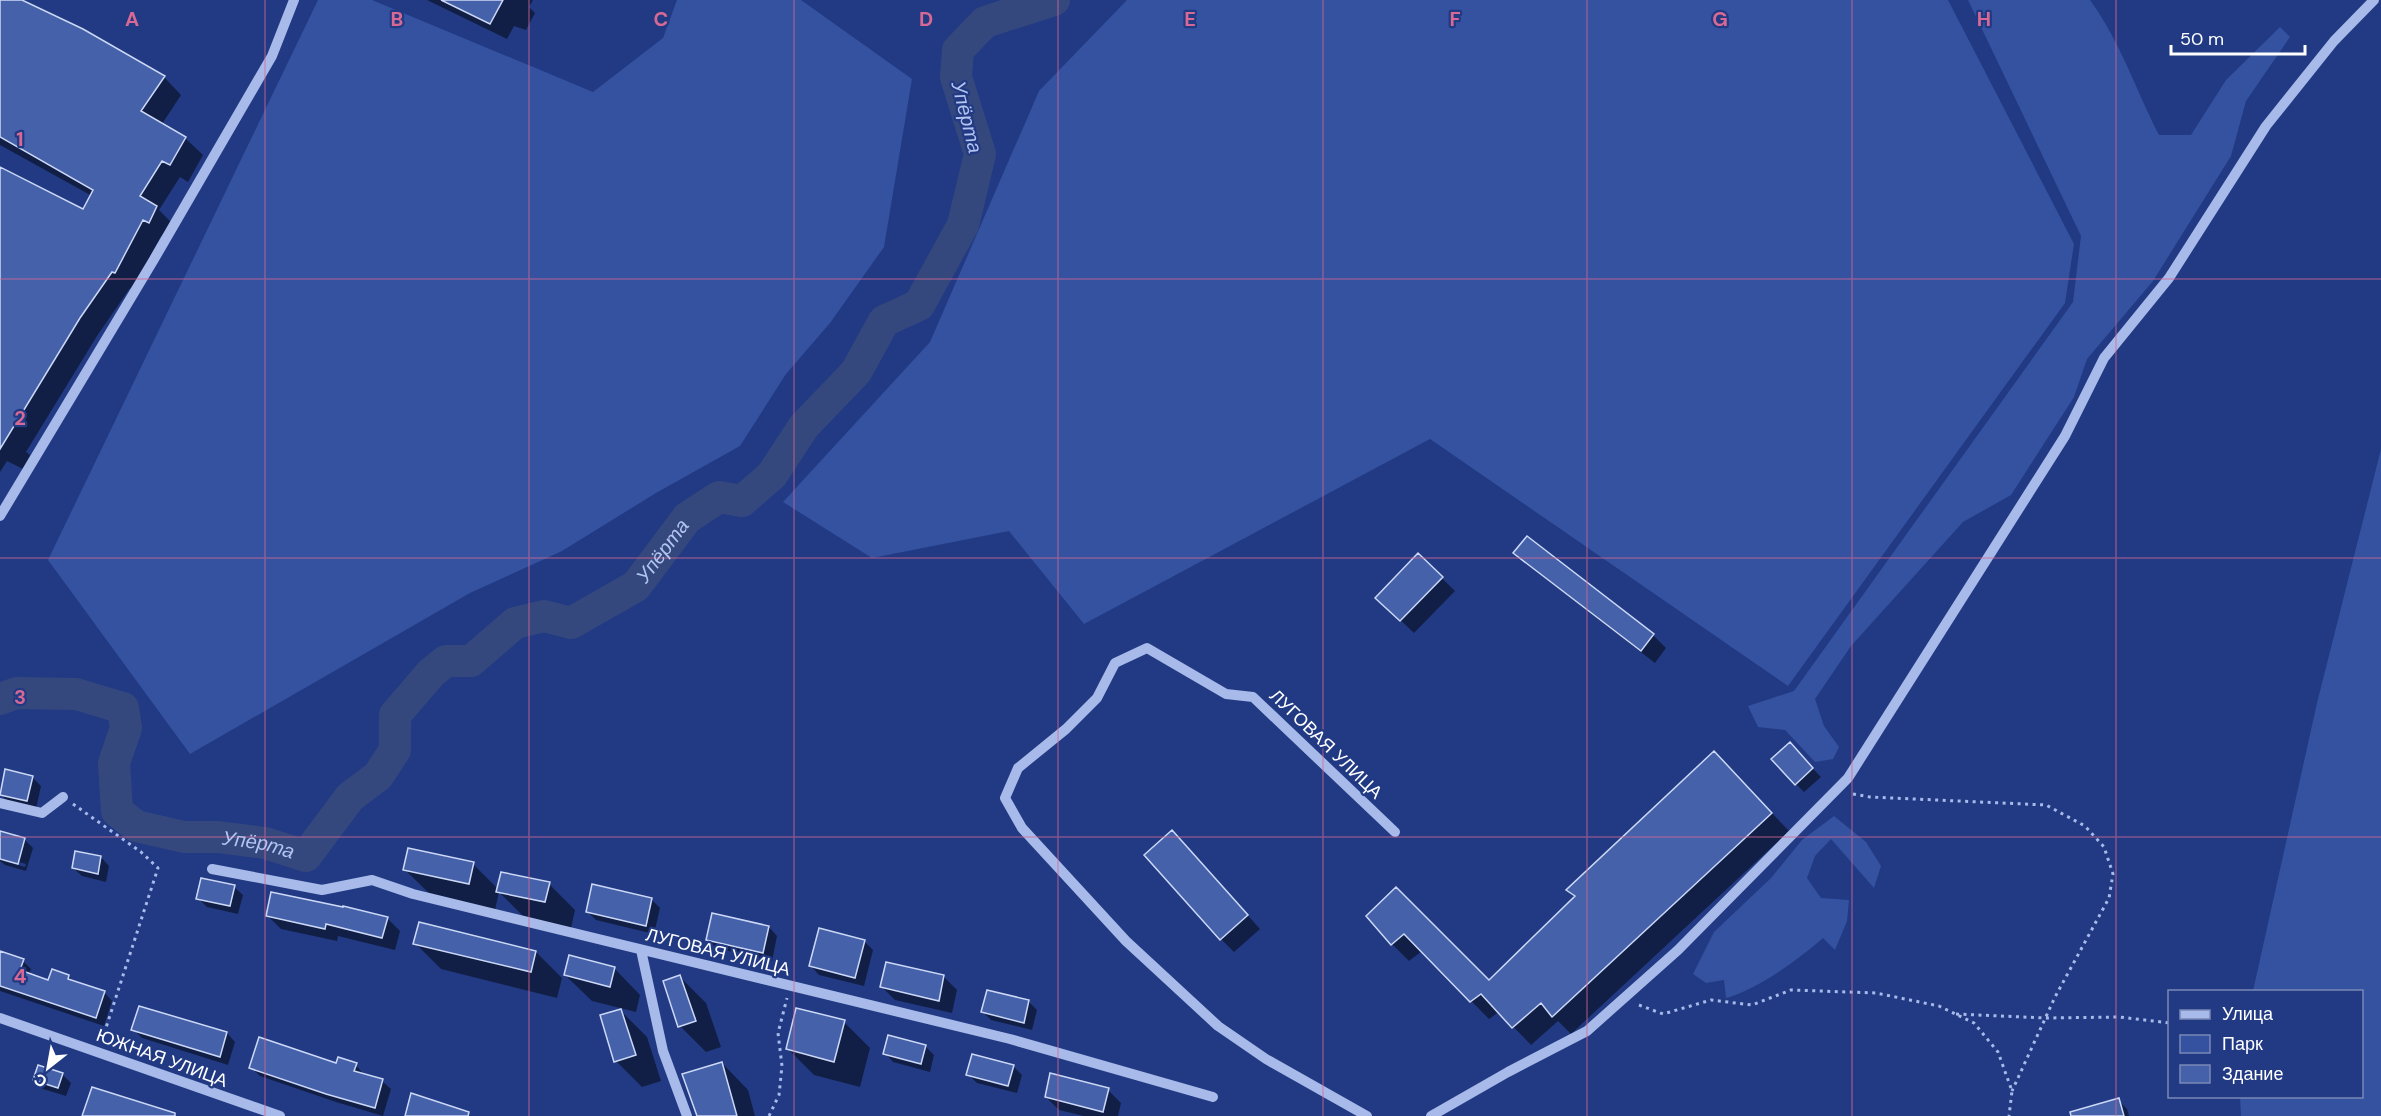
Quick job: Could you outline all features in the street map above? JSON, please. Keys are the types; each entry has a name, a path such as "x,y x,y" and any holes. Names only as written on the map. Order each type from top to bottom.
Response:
{"street":[{"path":"0,516 153,261 266,66 294,0"},
{"path":"1431,1116 1587,1030 1678,950 1848,778 2065,436 2104,358 2169,279 2266,126 2334,41 2374,0"},
{"name":"ЛУГОВАЯ УЛИЦА","path":"1367,1116 1266,1059 1218,1026 1126,941 1022,828 1005,798 1018,768 1066,729 1097,698 1115,663 1147,648 1226,694 1253,698 1395,832"},
{"path":"0,803 42,813 63,797"},
{"name":"ЛУГОВАЯ УЛИЦА","path":"212,869 322,890 372,880 413,894 1010,1039 1213,1097"},
{"path":"642,950 663,1051 687,1116"},
{"name":"ЮЖНАЯ УЛИЦА","path":"0,1018 280,1116"}],"path":[{"path":"1835,791 1870,797 2046,805 2085,826 2104,847 2113,874 2109,898 2045,1018 2012,1091 2009,1116"},
{"path":"63,797 141,852 158,868 98,1053"},
{"path":"769,1116 779,1095 782,1066 778,1034 790,986"},
{"path":"1623,999 1663,1014 1711,1000 1752,1005 1791,990 1876,993 1939,1006 1974,1023 1998,1052 2012,1091"},
{"path":"1954,1013 2045,1018 2119,1017 2168,1023"}],"green space":[{"path":"318,0 372,0 593,92 663,38 677,0 801,0 912,79 884,247 830,323 786,374 740,446 656,493 562,551 470,593 190,754 48,560"},
{"path":"1127,0 1948,0 2074,244 2065,303 1788,686 1430,439 1084,624 1009,531 872,558 783,502 930,342 1039,91"},
{"path":"1968,0 2090,0 2119,49 2159,135 2191,135 2226,80 2280,27 2290,37 2246,101 2231,156 2153,281 2087,359 2074,397 2011,495 1963,522 1851,646 1815,699 1824,726 1839,747 1833,759 1815,762 1785,730 1758,727 1748,706 1794,691 2073,302 2081,236"},
{"path":"2381,449 2381,1116 2241,1116 2240,1098 2363,1098 2363,990 2253,990 2317,703"},
{"path":"1834,816 1866,842 1881,866 1874,888 1831,839 1815,856 1807,878 1821,898 1849,900 1847,921 1835,950 1823,938 1764,981 1726,998 1724,980 1706,983 1693,974 1714,932 1771,878 1802,840"}],"building":[{"path":"0,0 22,0 83,29 165,76 141,111 186,137 170,165 162,161 140,196 157,206 149,223 143,220 115,273 112,272 80,318 0,449 0,167 83,209 93,190 0,137"},
{"path":"441,0 503,0 490,24"},
{"path":"1527,536 1654,634 1641,651 1513,553"},
{"path":"1418,553 1443,577 1400,621 1375,598"},
{"path":"1790,742 1813,768 1795,785 1771,759"},
{"path":"1714,751 1772,813 1552,1017 1541,1003 1512,1028 1481,994 1470,1002 1404,934 1391,945 1366,916 1396,887 1489,980 1575,896 1566,890"},
{"path":"5,769 33,776 27,801 0,795"},
{"path":"1172,830 1248,915 1220,940 1144,855"},
{"path":"0,831 25,838 18,864 0,859"},
{"path":"408,848 474,862 469,884 403,870"},
{"path":"75,851 101,856 98,874 72,868"},
{"path":"501,872 550,882 545,902 496,892"},
{"path":"201,878 235,885 230,906 196,899"},
{"path":"592,884 652,898 646,926 586,912"},
{"path":"271,892 388,917 382,938 326,924 325,929 266,916"},
{"path":"712,913 769,926 763,953 706,940"},
{"path":"419,922 536,951 531,972 413,944"},
{"path":"819,928 865,940 855,978 809,966"},
{"path":"0,951 24,959 20,970 48,980 52,969 69,975 68,979 105,991 96,1018 0,986"},
{"path":"569,955 615,967 610,987 564,975"},
{"path":"886,962 944,975 939,1001 880,987"},
{"path":"680,975 696,1021 678,1027 663,981"},
{"path":"987,990 1029,1000 1024,1023 981,1012"},
{"path":"139,1006 227,1032 220,1057 131,1030"},
{"path":"796,1008 845,1020 834,1062 786,1049"},
{"path":"621,1009 636,1055 614,1062 600,1015"},
{"path":"888,1035 926,1045 921,1064 883,1054"},
{"path":"259,1037 336,1063 338,1057 357,1063 354,1071 383,1079 375,1108 249,1068"},
{"path":"972,1054 1014,1065 1008,1086 966,1075"},
{"path":"722,1062 737,1116 697,1116 682,1074"},
{"path":"38,1065 63,1073 58,1088 33,1080"},
{"path":"1050,1073 1109,1088 1103,1112 1045,1097"},
{"path":"92,1087 175,1113 175,1116 82,1116"},
{"path":"411,1093 469,1112 468,1116 405,1116"},
{"path":"2119,1098 2124,1116 2071,1116 2070,1112"}],"waterway":[{"name":"Упёрта","path":"0,699 17,693 76,694 123,708 126,728 114,763 117,811 136,826 184,837 218,837 265,843 306,856 350,797 378,776 395,750 395,715 431,673 446,661 471,661 515,623 544,616 571,623 636,586 687,518 719,497 742,501 772,475 804,426 856,372 884,321 919,305 963,225 980,154 956,77 958,50 985,22 1054,0"}]}
